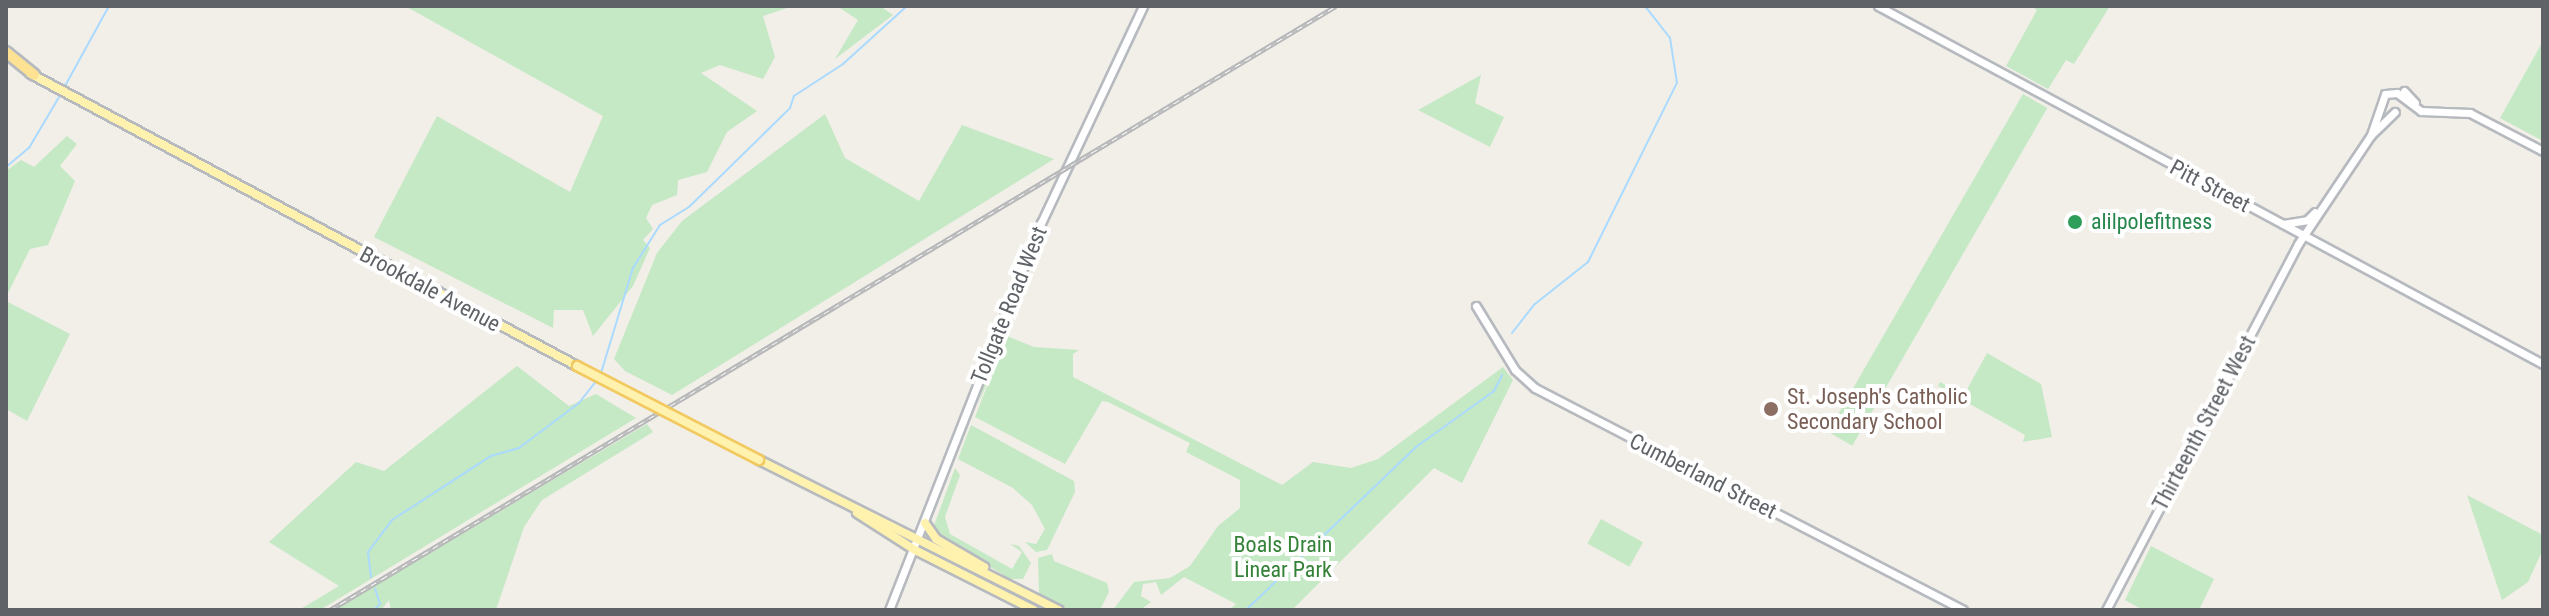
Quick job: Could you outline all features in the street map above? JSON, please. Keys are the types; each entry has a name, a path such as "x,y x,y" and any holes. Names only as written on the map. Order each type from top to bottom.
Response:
{"highway":[{"path":"6,52 34,75"}],"main road":[{"name":"Brookdale Avenue","path":"6,60 759,460 856,513 915,550 1034,610"},
{"name":"Brookdale Avenue","path":"856,513 919,539 1059,610"},
{"path":"925,523 936,539 989,574"}],"street":[{"name":"Tollgate Road West","path":"889,610 1041,223 1143,6"},
{"name":"Pitt Street","path":"1878,6 2543,364"},
{"path":"2371,135 2389,92 2403,95 2427,111 2470,113 2543,151"},
{"path":"2371,135 2395,112 2403,95"},
{"path":"2382,104 2395,112"},
{"name":"Thirteenth Street West","path":"2106,610 2303,237 2371,135"},
{"path":"2282,224 2307,220 2325,202"},
{"name":"Cumberland Street","path":"1476,306 1515,370 1535,388 1963,610"}],"green space":[{"path":"405,6 793,6 763,16 775,57 763,79 720,65 701,73 757,111 727,132 707,172 678,180 677,195 652,205 646,218 653,229 643,240 650,248 633,286 593,336 583,310 554,310 553,328 374,237 437,116 570,192 603,116"},
{"path":"837,6 880,6 893,15 835,59 858,20"},
{"path":"2031,6 2110,6 2074,64 2066,60 2048,89 2006,66 2037,10"},
{"path":"2543,41 2543,141 2500,118"},
{"path":"1481,75 1475,103 1504,117 1490,147 1418,110"},
{"path":"2023,94 2047,108 1852,446 1828,432"},
{"path":"825,114 845,158 919,201 962,125 1054,159 672,395 625,371 614,359 657,253 682,221"},
{"path":"67,136 77,144 60,166 75,181 48,245 30,249 6,297 6,171 21,160 34,167"},
{"path":"6,301 70,334 27,421 6,409"},
{"name":"Boals Drain Linear Park","path":"1007,336 1034,347 1079,350 1073,354 1073,377 1282,485 1313,462 1351,468 1378,459 1503,367 1513,380 1462,483 1434,468 1292,610 1229,610 1236,604 1184,577 1161,595 1156,582 1143,584 1141,596 1151,602 1140,610 1113,610 1134,582 1170,578 1190,566 1218,526 1240,508 1240,480 1186,452 1190,443 1108,402 1102,401 1065,464 975,417 1000,353 978,404 998,339"},
{"path":"1987,353 2041,384 2052,437 2023,442 2025,435 1938,386 1940,382 1964,395"},
{"path":"517,366 569,406 596,394 636,418 320,610 299,610 339,586 269,542 356,462 384,471"},
{"path":"647,424 653,432 542,500 524,527 496,610 391,610 389,600 381,610 334,610"},
{"path":"971,425 1074,481 1075,492 1047,550 1036,552 1025,542 1036,544 1045,529 1032,505 1013,488 958,459"},
{"path":"955,468 960,475 945,517 950,534 1012,569 1022,552 1010,544 1019,546 1031,563 1023,579 1010,579 932,531"},
{"path":"2467,495 2543,535 2543,549 2528,582 2502,600"},
{"path":"1601,519 1643,542 1629,567 1587,543"},
{"path":"2151,546 2214,579 2199,610 2143,610 2125,600"},
{"path":"1052,554 1054,561 1107,583 1109,592 1100,610 1070,610 1039,594 1038,558"}],"waterway":[{"path":"65,86 109,6"},
{"path":"601,373 633,268 660,225 689,207 790,108 794,96 843,64 907,6"},
{"path":"1512,333 1535,304 1588,262 1677,83 1670,38 1645,6"},
{"path":"6,167 29,148 62,92"},
{"path":"1246,610 1416,447 1494,391 1502,375"},
{"path":"371,577 368,552 392,520 491,456 519,448 579,403 598,379"},
{"path":"374,610 380,604 375,589"}],"railway":[{"path":"330,610 1336,6"}],"place":[{"name":"alilpolefitness","path":"2075,222"},
{"name":"St. Joseph's Catholic Secondary School","path":"1771,409"}]}
